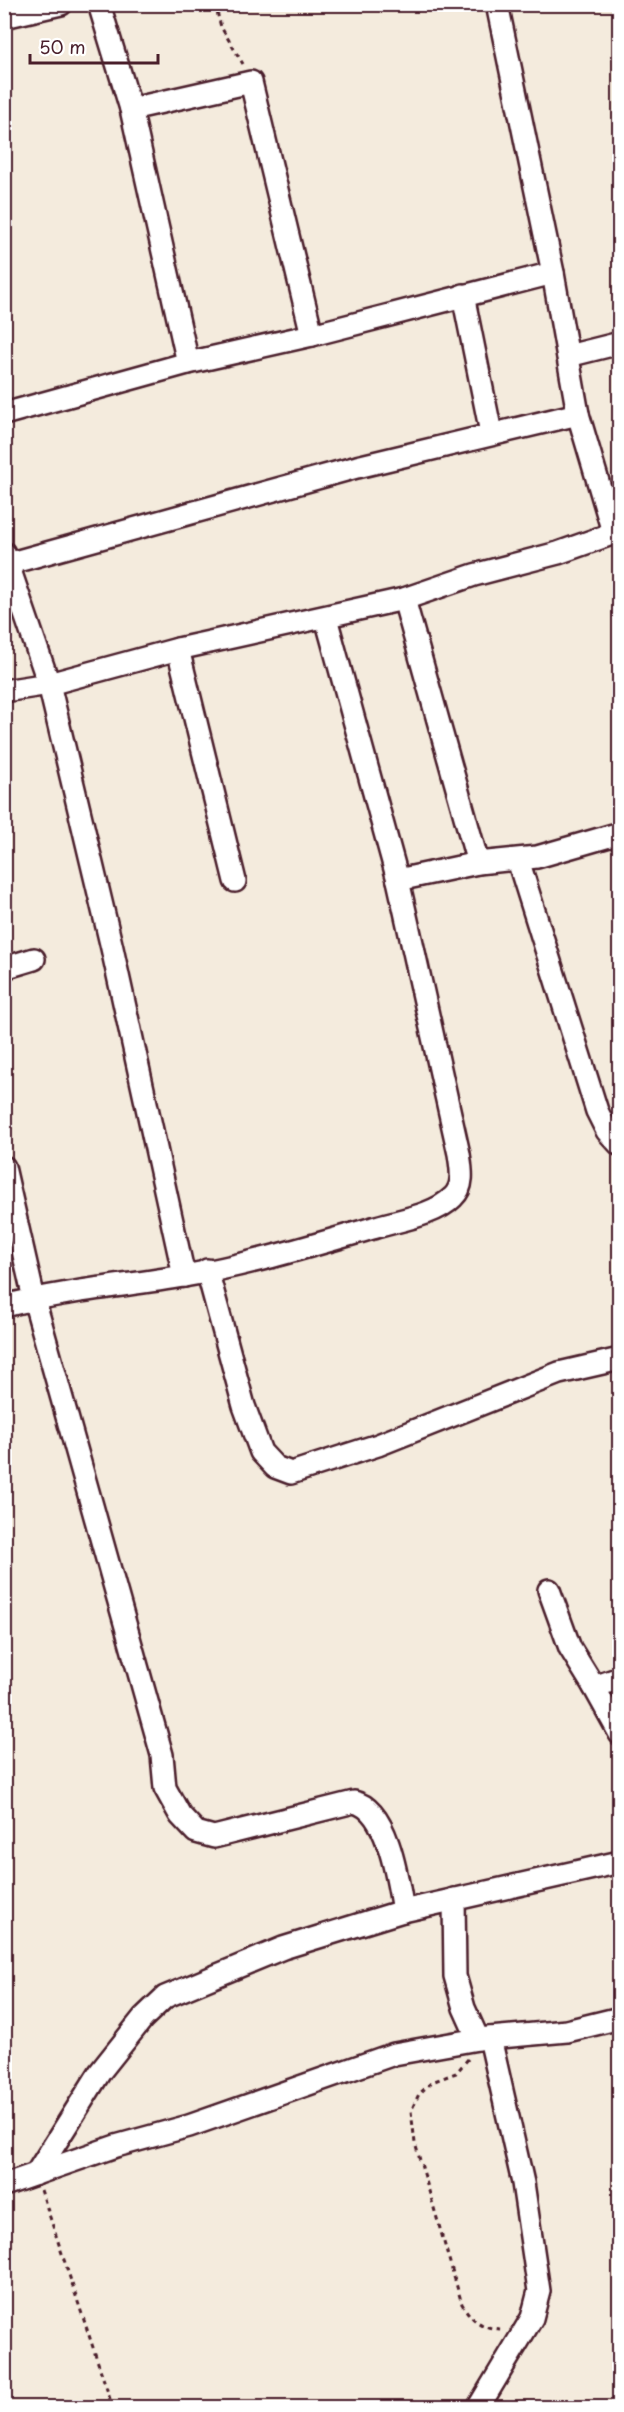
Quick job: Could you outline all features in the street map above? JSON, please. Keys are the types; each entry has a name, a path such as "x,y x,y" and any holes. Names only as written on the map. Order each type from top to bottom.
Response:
{"street":[{"path":"4,17 61,4"},
{"path":"99,4 131,109 188,363"},
{"path":"4,691 49,684 178,649 404,599 474,574 558,553 616,531 578,414 553,273 497,4"},
{"path":"131,109 251,82 312,336"},
{"path":"4,414 188,363 312,336 463,294 553,273"},
{"path":"463,294 491,433"},
{"path":"568,356 620,343"},
{"path":"184,1276 115,959 49,684 6,559 491,433 578,414"},
{"path":"404,599 478,863"},
{"path":"4,1306 34,1299 184,1276 311,1246 415,1216 440,1207 455,1196 462,1180 459,1154 398,880 326,618"},
{"path":"178,649 235,881"},
{"path":"398,880 478,863 518,860 620,833"},
{"path":"518,860 597,1111 607,1131 620,1145"},
{"path":"4,968 34,959"},
{"path":"4,1167 34,1299 162,1755 165,1788 180,1815 196,1832 214,1836 354,1802 364,1804 378,1818 397,1875 403,1911"},
{"path":"207,1270 244,1406 261,1452 275,1467 291,1473 378,1445 559,1373 620,1359"},
{"path":"549,1590 570,1648 620,1734"},
{"path":"594,1687 620,1678"},
{"path":"36,2174 100,2072 143,2018 165,1997 283,1948 403,1911 620,1862"},
{"path":"454,1899 455,1976 464,2008 484,2038 523,2183 539,2291 532,2318 478,2408"},
{"path":"4,2185 116,2146 200,2122 394,2054 484,2038 567,2031 620,2018"}],"path":[{"path":"215,4 221,27 251,82"},
{"path":"484,2038 456,2073 432,2082 419,2094 411,2111 415,2143 462,2304 479,2324 491,2329 506,2330"},
{"path":"36,2174 113,2408"}]}
